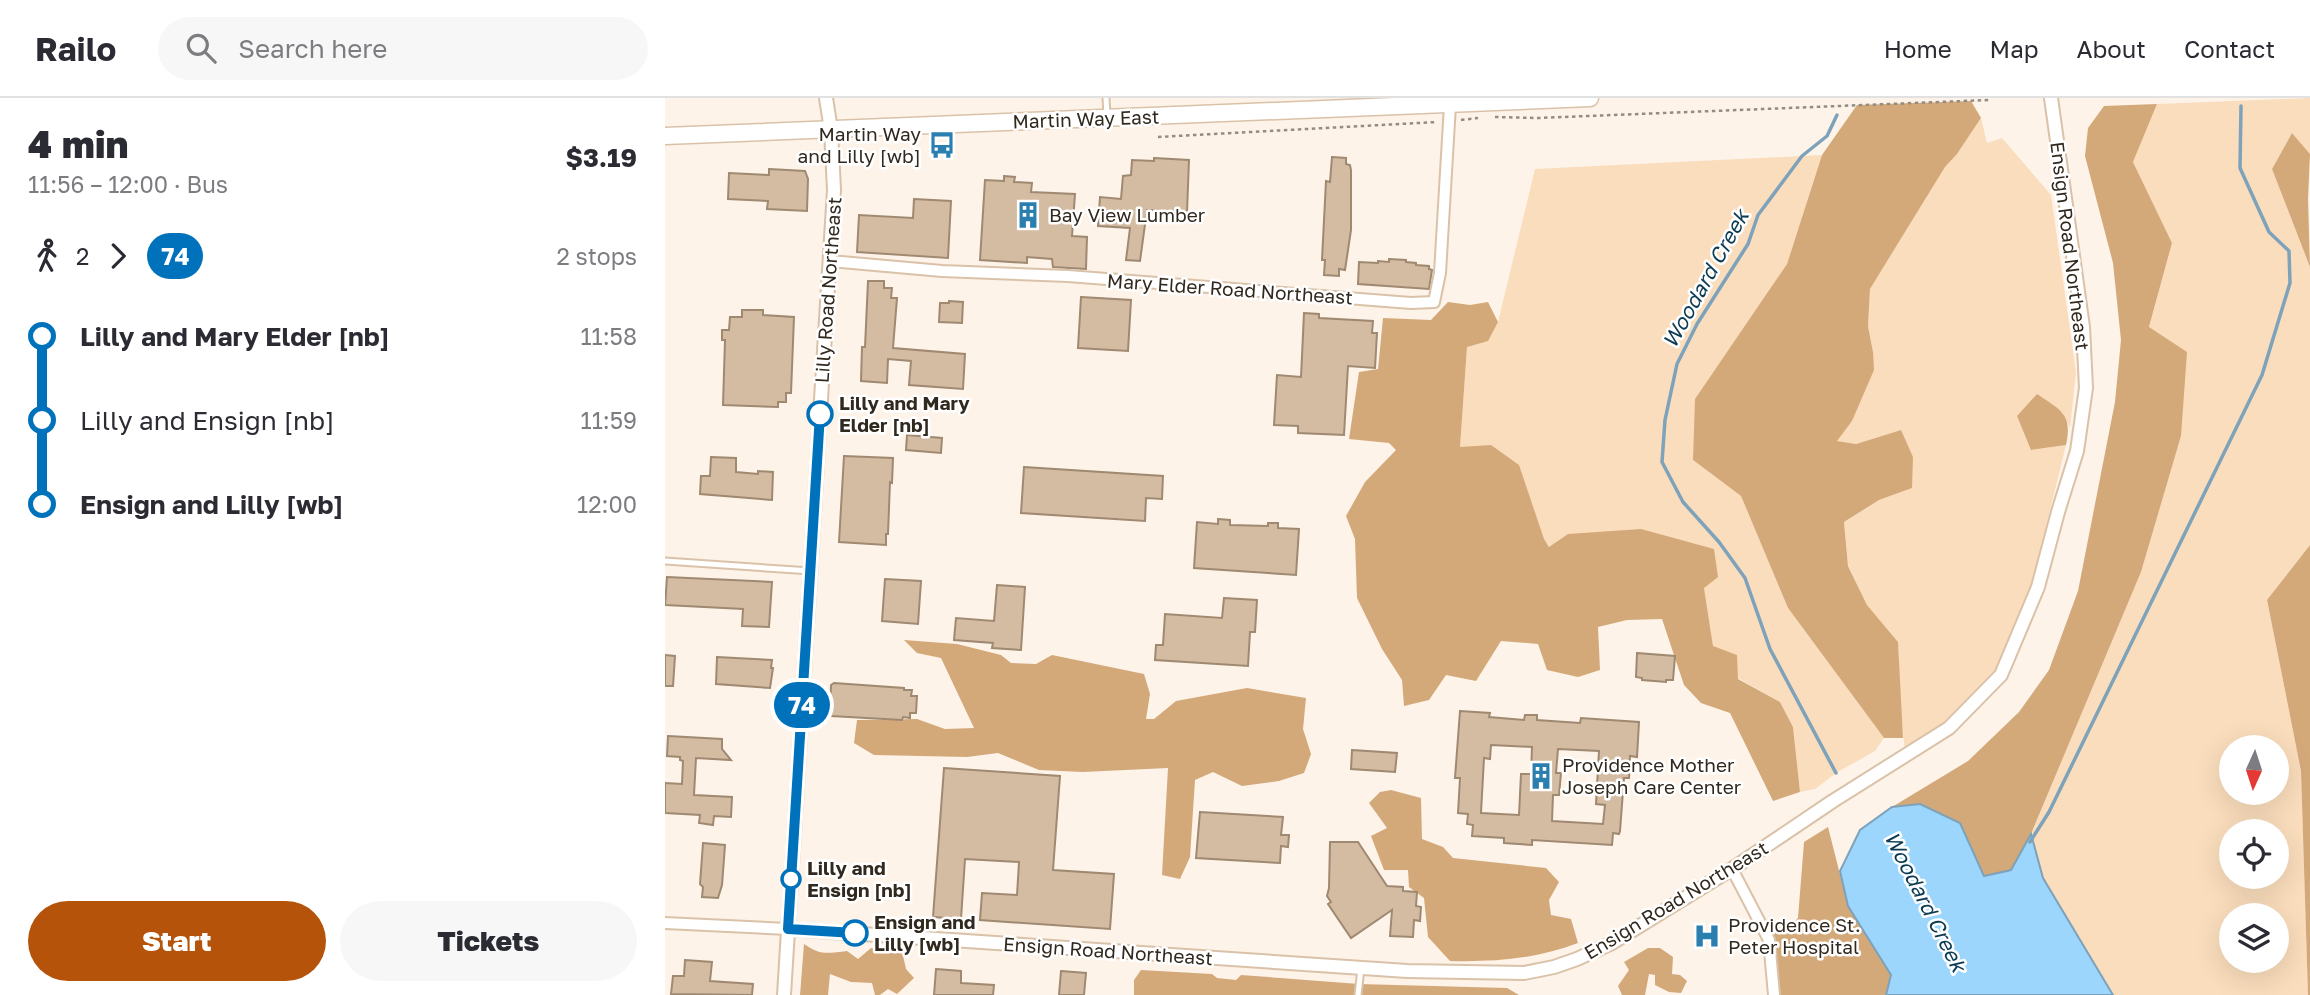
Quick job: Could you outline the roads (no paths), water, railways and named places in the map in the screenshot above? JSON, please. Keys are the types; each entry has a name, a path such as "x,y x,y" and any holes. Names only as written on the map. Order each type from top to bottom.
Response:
{"main road":[{"name":"Martin Way East","path":"665,136 1107,118 1449,113 1590,98"}],"street":[{"name":"Lilly Road Northeast","path":"784,995 834,190 831,130 825,98"},
{"name":"Ensign Road Northeast","path":"665,923 1361,968 1496,974 1524,973 1554,967 1577,960 1612,943 1732,869 1949,728 2001,675 2038,587 2077,451 2086,388 2083,317 2051,98"},
{"name":"Mary Elder Road Northeast","path":"830,261 942,271 1068,276 1411,303 1434,302 1440,273 1449,113"},
{"path":"1732,869 1769,940 1774,995"}],"lane":[{"path":"1106,98 1107,118"},
{"path":"665,561 811,571"},
{"path":"1357,995 1361,968"}],"water":[{"path":"1920,804 1960,823 1984,876 2011,870 2031,834 2043,878 2113,995 1886,995 1891,975 1848,906 1840,871 1860,830 1892,807"}],"waterway":[{"path":"2030,842 2049,812 2262,375 2290,283 2289,251 2269,232 2240,168 2241,106"},
{"name":"Woodard Creek","path":"1836,773 1770,649 1745,578 1719,542 1683,502 1662,462 1665,420 1677,364 1697,324 1748,244 1758,215 1802,156 1827,136 1837,115"}],"place":[{"name":"Martin Way and Lilly [wb]","path":"942,145"},
{"name":"Bay View Lumber","path":"1028,215"},
{"name":"Lilly and Mary Elder [nb]","path":"820,414"},
{"name":"Providence Mother Joseph Care Center","path":"1541,776"},
{"name":"Lilly and Ensign [nb]","path":"791,879"},
{"name":"Ensign and Lilly [wb]","path":"855,933"},
{"name":"Providence St. Peter Hospital","path":"1707,936"}]}
